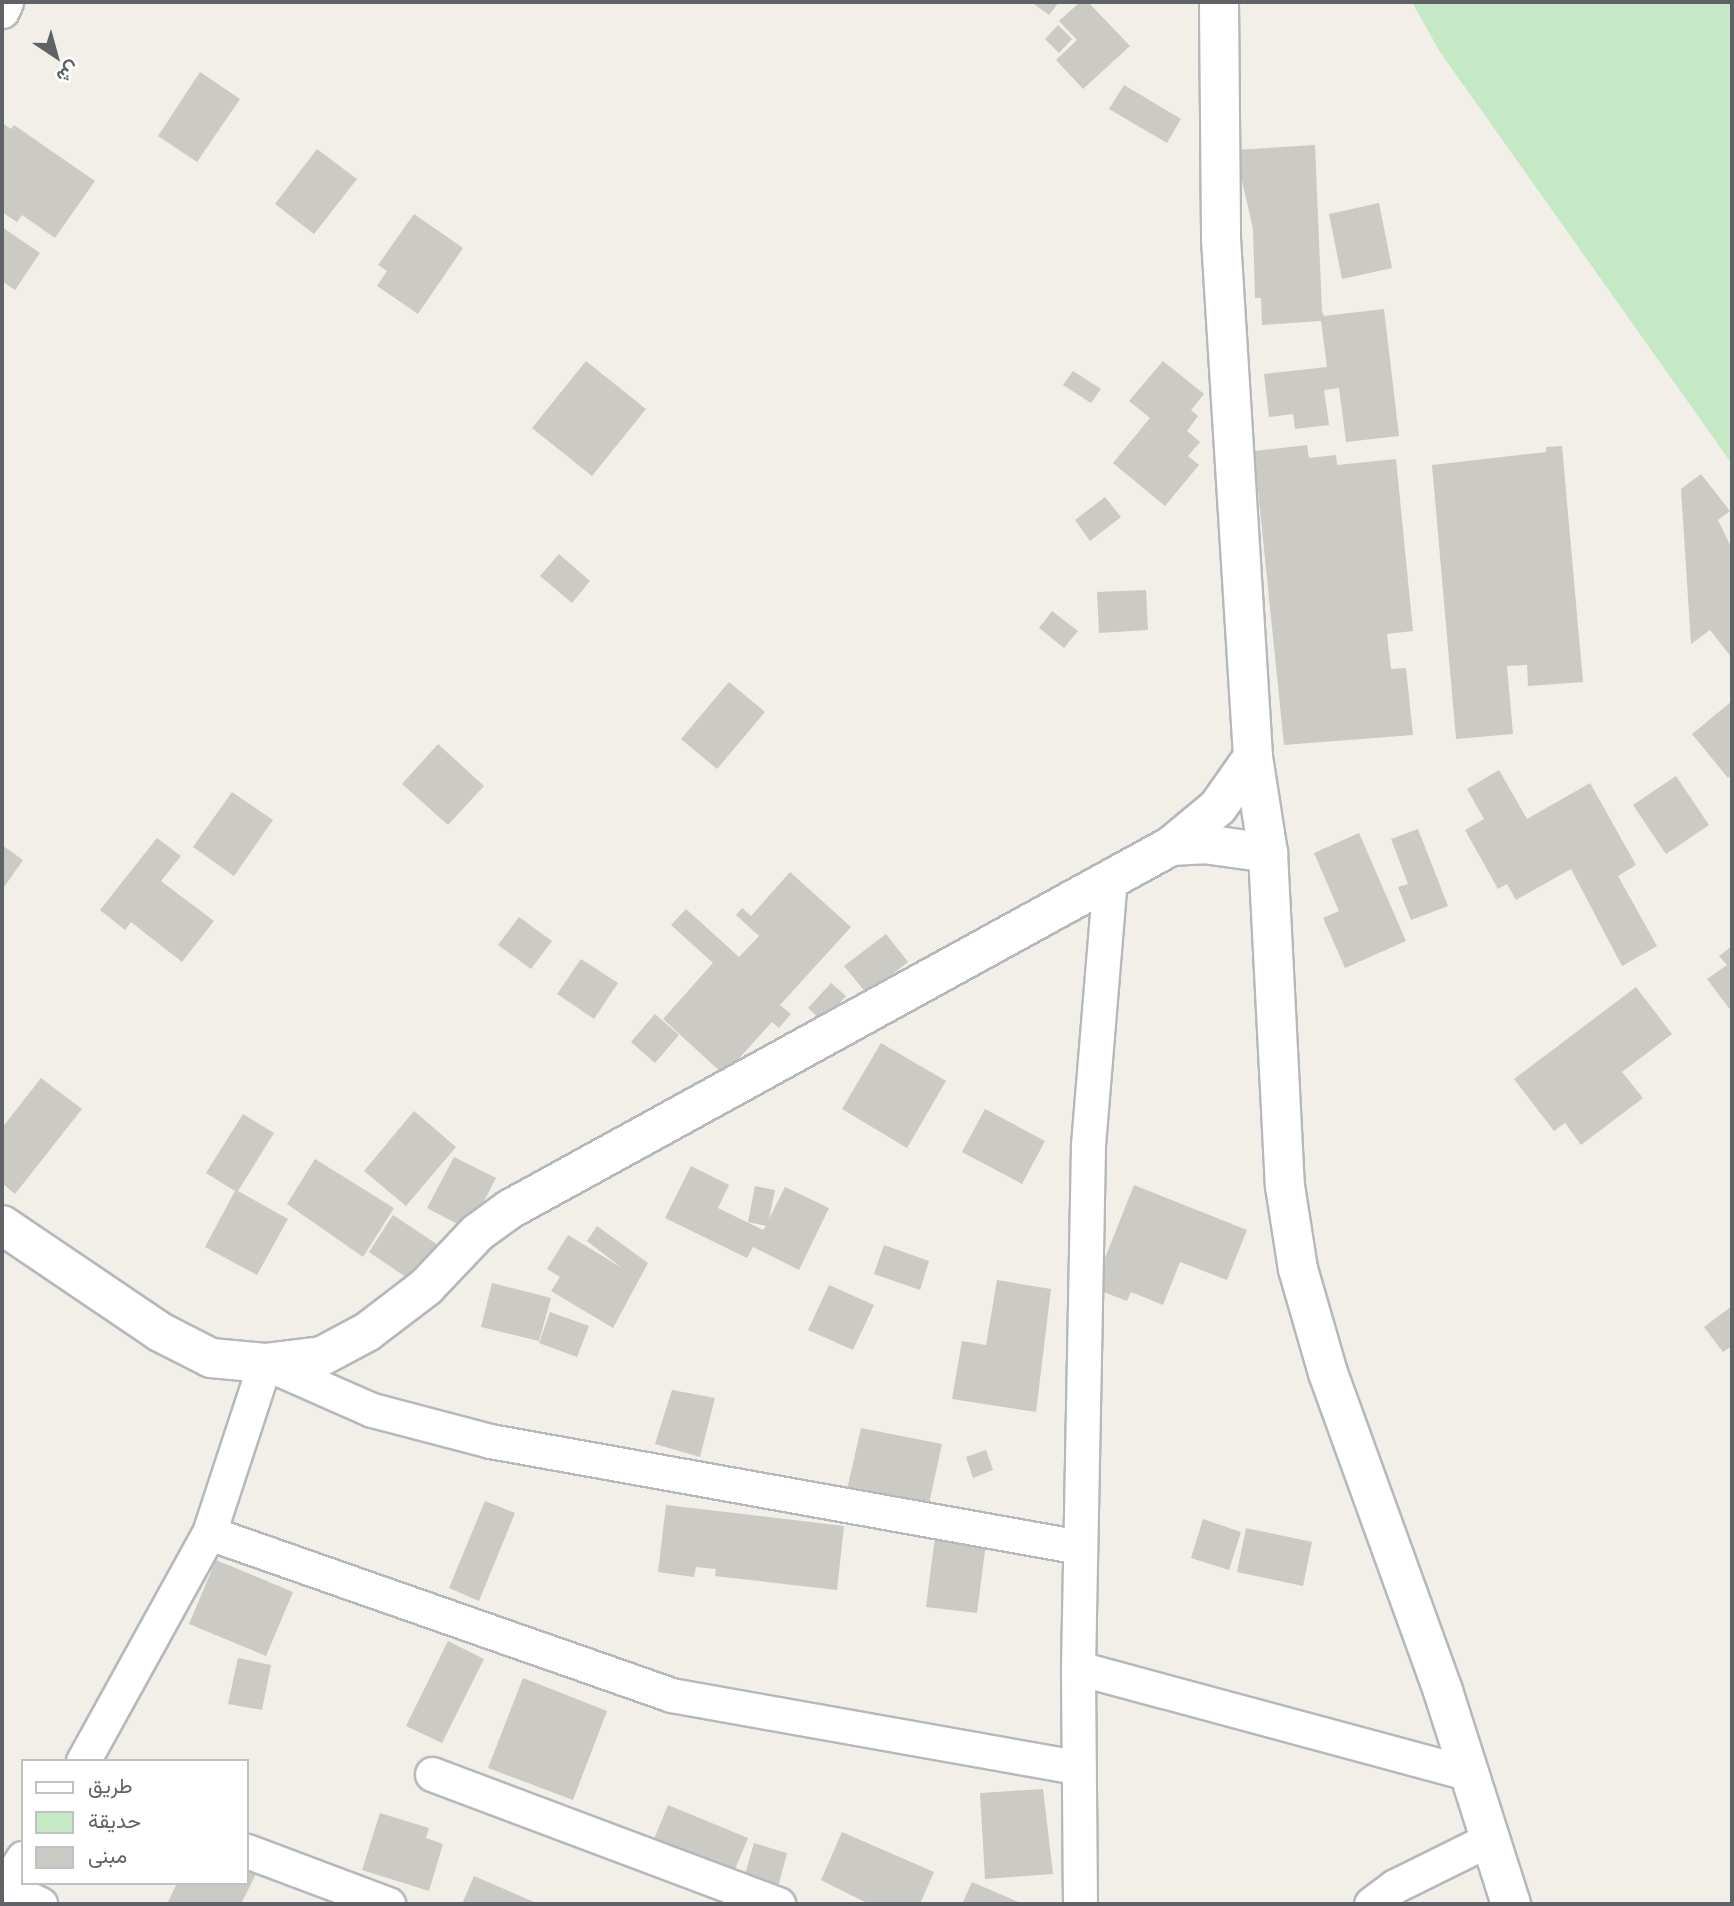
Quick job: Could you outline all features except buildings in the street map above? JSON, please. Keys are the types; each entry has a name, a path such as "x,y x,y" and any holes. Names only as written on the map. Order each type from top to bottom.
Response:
{"main road":[{"path":"1219,2 1221,239 1253,757 1268,853 1278,1100 1298,1269 1328,1373 1470,1774 1511,1904"},
{"path":"2,1225 160,1332 211,1358 265,1363 322,1356 367,1332 510,1209 1110,877 1171,846 1217,807 1253,757"},
{"path":"1171,846 1204,844 1268,853"}],"street":[{"path":"2,10 6,2"},
{"path":"1080,1904 1078,1668 1088,1144 1110,877"},
{"path":"84,1759 209,1533 265,1363 372,1410 490,1441 1080,1546"},
{"path":"209,1533 671,1695 1079,1768"},
{"path":"1078,1668 1470,1774"},
{"path":"432,1774 778,1904"},
{"path":"1371,1904 1395,1886 1490,1839"},
{"path":"248,1851 388,1904"},
{"path":"21,1861 3,1889 40,1904"}],"green space":[{"path":"1412,2 1732,2 1732,464 1440,52"}]}
